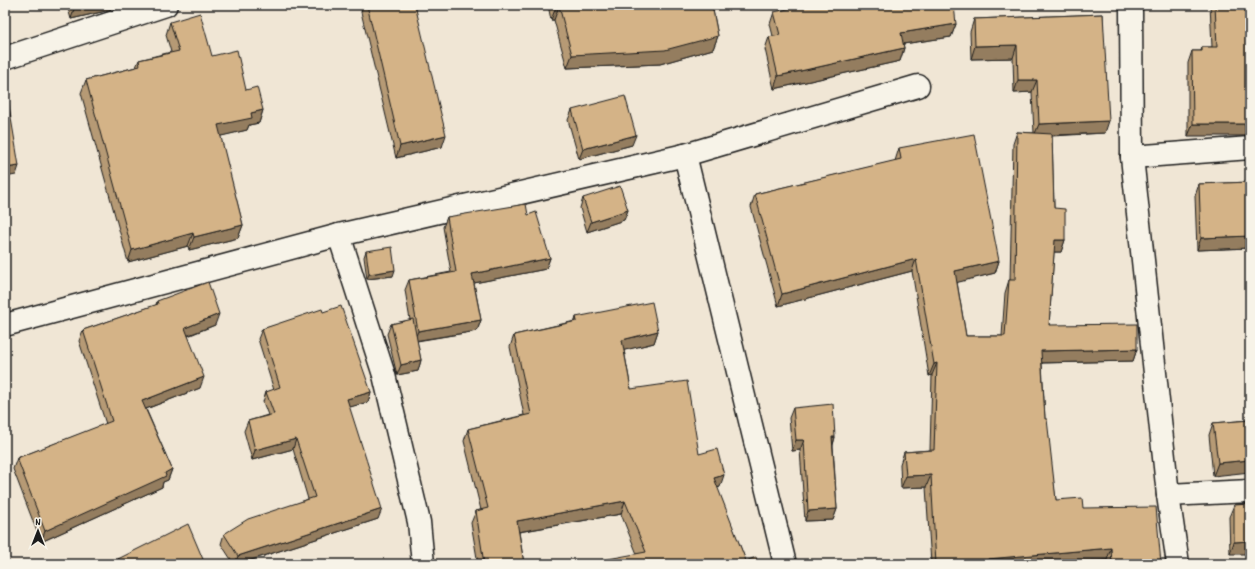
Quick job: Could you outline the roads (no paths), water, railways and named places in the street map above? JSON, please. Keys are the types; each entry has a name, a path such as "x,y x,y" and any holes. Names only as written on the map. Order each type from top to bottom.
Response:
{"street":[{"path":"5,58 166,5"},
{"path":"1131,10 1132,157 1168,495 1178,564"},
{"path":"5,325 339,235 685,155 918,86"},
{"path":"1132,157 1250,148"},
{"path":"685,155 785,564"},
{"path":"339,235 384,375 419,522 423,564"},
{"path":"1168,495 1250,491"}]}
